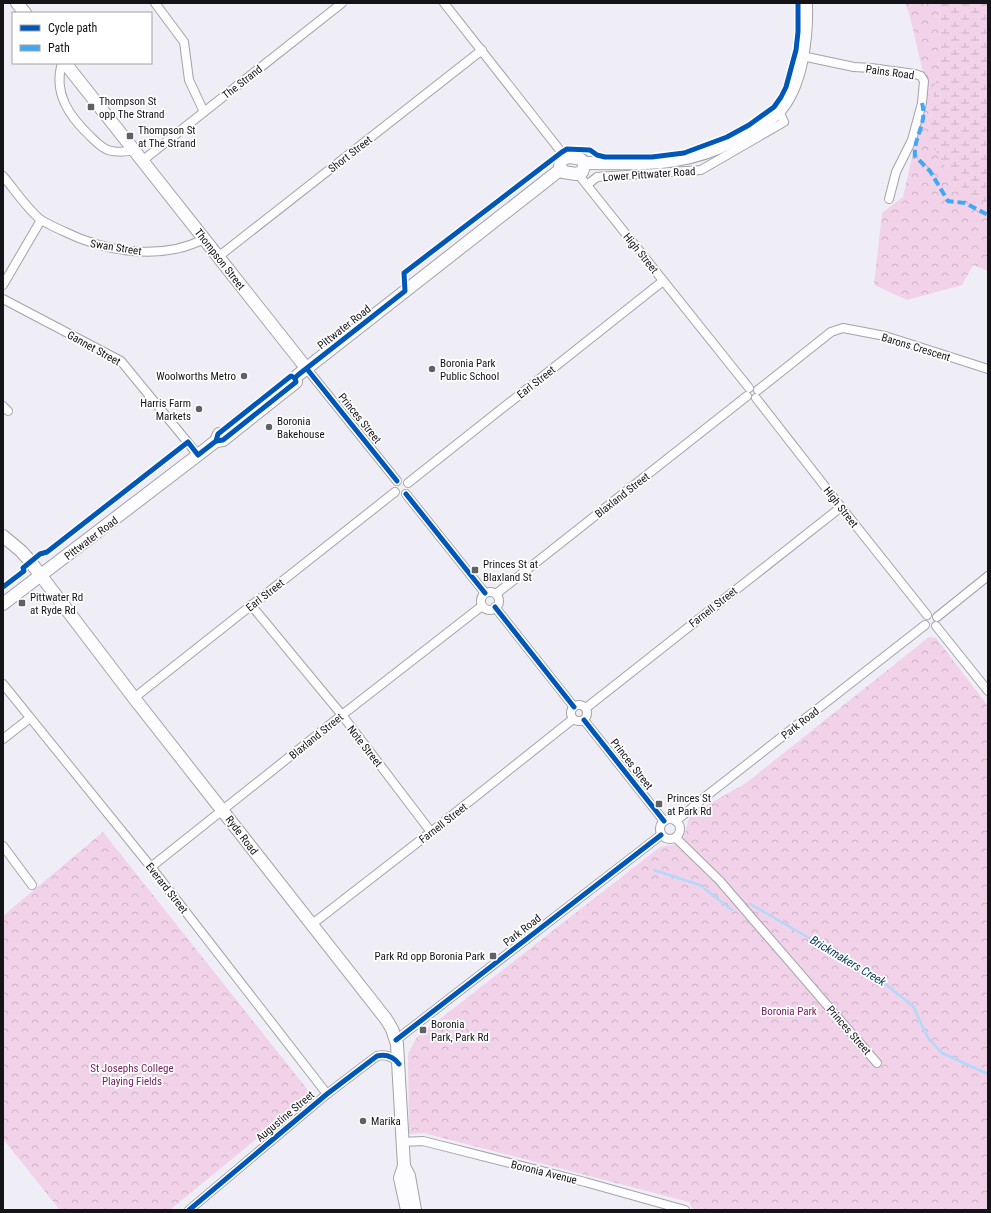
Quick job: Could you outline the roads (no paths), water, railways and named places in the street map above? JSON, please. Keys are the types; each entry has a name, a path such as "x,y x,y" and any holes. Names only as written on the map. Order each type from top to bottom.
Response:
{"main road":[{"path":"17,3 24,12"},
{"path":"584,163 582,172 578,174 566,173 560,166 561,160 566,158 578,158 584,163 663,162 700,155 724,145 757,128 779,111 795,83 802,56 807,24 806,3"},
{"name":"Thompson Street","path":"64,64 134,150 307,369"},
{"name":"Pittwater Road","path":"3,604 216,440 223,440 296,382 295,378 561,169"},
{"name":"Ryde Road","path":"3,536 22,551 134,698 386,1019 396,1040 399,1064 404,1166 408,1176 415,1210"},
{"name":"Ryde Road","path":"404,1166 400,1178 407,1210"}],"street":[{"path":"155,3 184,42 189,80 204,112"},
{"name":"The Strand","path":"142,161 342,3"},
{"path":"444,3 566,158"},
{"name":"Short Street","path":"218,257 482,50"},
{"name":"Pains Road","path":"802,56 854,67 871,68 921,76 924,81 922,103 912,140 896,172 889,199"},
{"name":"Thompson Street","path":"63,64 59,72 60,92 76,123 104,149 125,152 134,150"},
{"name":"Lower Pittwater Road","path":"587,185 597,177 701,170 784,122 779,111"},
{"name":"High Street","path":"578,174 753,393 840,507 927,615"},
{"name":"Swan Street","path":"3,176 41,220 80,240 100,246 146,252 173,250 204,240"},
{"path":"3,285 41,220"},
{"name":"Earl Street","path":"408,483 663,281"},
{"name":"Gannet Street","path":"3,299 121,361 198,455"},
{"name":"Blaxland Street","path":"496,594 831,332 843,328"},
{"name":"Barons Crescent","path":"843,328 884,336 988,369"},
{"name":"Princes Street","path":"307,369 397,481"},
{"path":"402,480 408,483 409,489 406,494 399,495 395,492 393,487 397,481 402,480"},
{"name":"Earl Street","path":"134,698 395,492"},
{"path":"406,494 485,593"},
{"name":"Farnell Street","path":"586,708 840,507"},
{"path":"936,617 988,576"},
{"path":"492,592 496,594 498,601 495,607 489,609 482,606 481,599 485,593 492,592"},
{"name":"Note Street","path":"251,605 342,715 431,832"},
{"name":"Blaxland Street","path":"151,867 482,606"},
{"path":"495,607 574,707"},
{"path":"932,614 936,617 938,622 936,626 929,628 925,625 924,621 927,615 932,614"},
{"name":"Park Road","path":"676,821 925,625"},
{"path":"936,626 988,691"},
{"name":"Everard Street","path":"3,684 151,867 327,1094"},
{"path":"581,705 586,708 588,713 584,720 579,722 573,719 571,713 574,707 581,705"},
{"path":"3,739 30,718"},
{"name":"Farnell Street","path":"311,925 573,719"},
{"name":"Princes Street","path":"584,720 664,821"},
{"path":"669,819 676,821 680,829 680,832 676,838 670,839 662,836 659,829 661,823 664,821 669,819"},
{"name":"Park Road","path":"396,1040 662,836"},
{"name":"Princes Street","path":"676,838 720,881 877,1063"},
{"path":"3,846 32,885"},
{"name":"Augustine Street","path":"189,1210 327,1094 377,1056 383,1055 390,1057 399,1064"},
{"name":"Boronia Avenue","path":"402,1142 423,1141 585,1182 684,1210"}],"waterway":[{"name":"Brickmakers Creek","path":"654,870 700,885 732,910"},
{"name":"Brickmakers Creek","path":"750,904 875,976 913,1006 928,1038 942,1053 988,1074"}],"place":[{"name":"Thompson St opp The Strand","path":"91,107"},
{"name":"Thompson St at The Strand","path":"130,136"},
{"name":"Boronia Park Public School","path":"432,369"},
{"name":"Woolworths Metro","path":"244,376"},
{"name":"Harris Farm Markets","path":"199,409"},
{"name":"Boronia Bakehouse","path":"269,427"},
{"name":"Princes St at Blaxland St","path":"475,570"},
{"name":"Pittwater Rd at Ryde Rd","path":"22,603"},
{"name":"Princes St at Park Rd","path":"659,804"},
{"name":"Park Rd opp Boronia Park","path":"493,956"},
{"name":"Boronia Park, Park Rd","path":"423,1030"},
{"name":"Marika","path":"363,1121"}],"park label":[{"name":"Boronia Park","path":"789,1011"},
{"name":"St Josephs College Playing Fields","path":"132,1074"}]}
